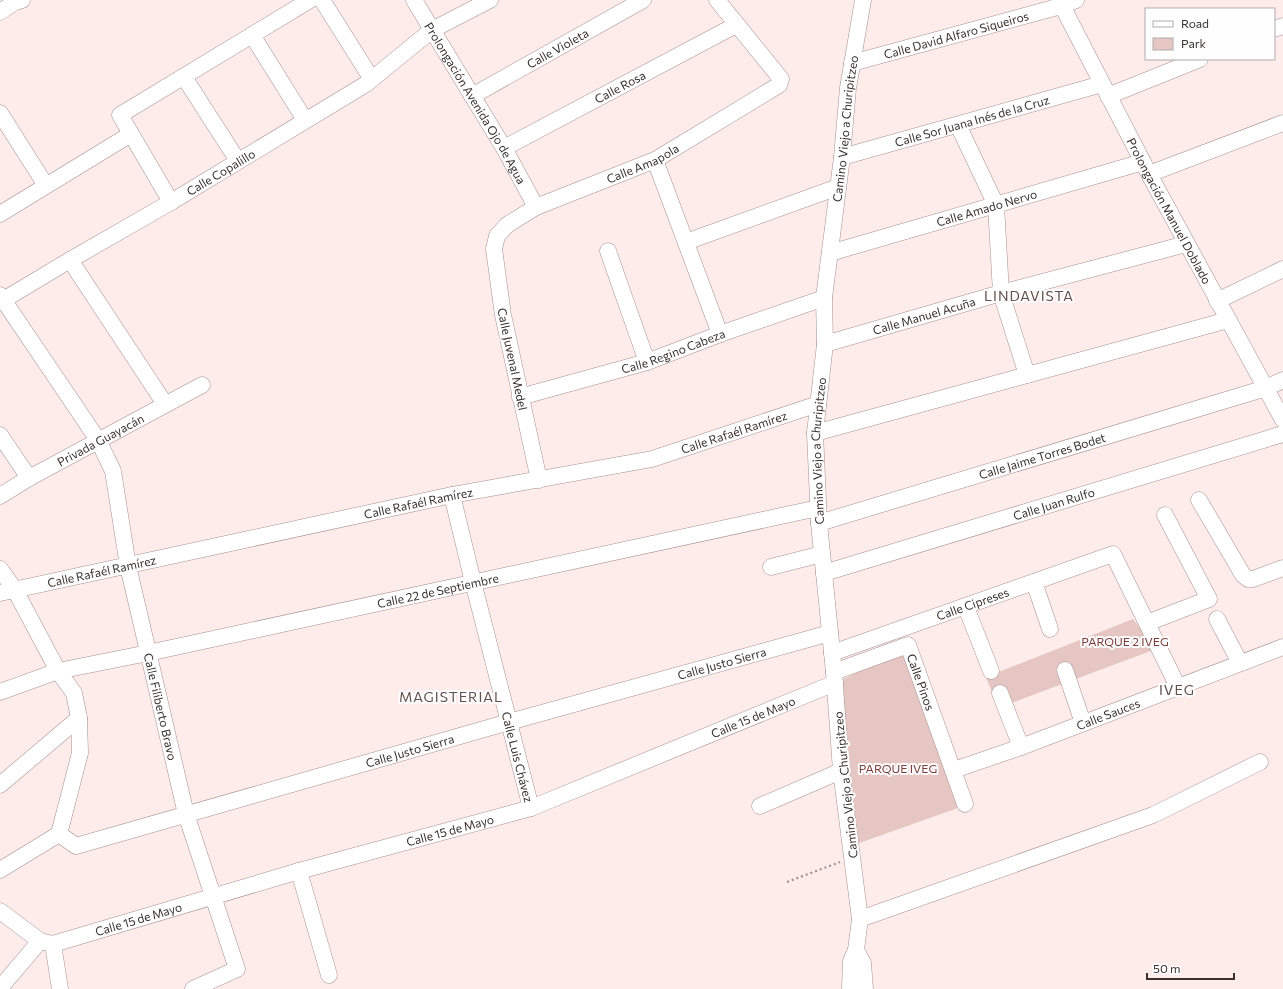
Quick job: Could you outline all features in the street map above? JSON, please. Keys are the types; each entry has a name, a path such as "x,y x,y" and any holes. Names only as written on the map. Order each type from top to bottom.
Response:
{"street":[{"path":"0,12 15,2 22,0"},
{"path":"171,202 120,115 310,0"},
{"path":"322,0 371,78"},
{"name":"Prolongación Avenida Ojo de Agua","path":"414,0 504,148 536,207"},
{"name":"Calle Copalillo","path":"1,299 171,202 366,84 371,78 432,30 490,0"},
{"name":"Calle Violeta","path":"472,96 643,0"},
{"path":"717,0 736,25"},
{"name":"Camino Viejo a Churipitzeo","path":"850,989 851,962 856,950 860,919 840,770 834,677 819,516 815,433 825,344 824,298 842,157 848,88 863,0"},
{"name":"Calle David Alfaro Siqueiros","path":"852,63 1065,2"},
{"name":"Prolongación Manuel Doblado","path":"1065,2 1105,90 1186,244 1283,420"},
{"name":"Calle Amapola","path":"497,236 507,225 536,207 655,160 779,85 781,79 736,25"},
{"name":"Calle Rosa","path":"504,148 736,25"},
{"path":"252,36 305,120"},
{"name":"Calle Sor Juana Inés de la Cruz","path":"842,157 958,125 1105,90 1197,60"},
{"path":"184,77 238,161"},
{"path":"0,113 45,184"},
{"name":"Calle Amado Nervo","path":"830,253 996,204 1146,168 1283,123"},
{"path":"958,125 996,204 1001,293 1027,375"},
{"path":"0,214 45,184 130,134"},
{"path":"655,160 720,334"},
{"path":"686,242 838,187"},
{"name":"Calle Juvenal Medel","path":"497,236 494,249 503,315 539,480"},
{"name":"Calle Manuel Acuña","path":"825,344 1001,293 1186,244"},
{"path":"608,252 646,362"},
{"path":"70,260 165,404"},
{"path":"1217,301 1283,269"},
{"name":"Calle Regino Cabeza","path":"520,397 646,362 720,334 824,298"},
{"name":"Calle Filiberto Bravo","path":"1,299 98,440 113,472 128,566 186,814 212,897 237,969 192,989"},
{"path":"815,433 1228,320"},
{"name":"Calle Jaime Torres Bodet","path":"819,516 1266,388 1283,380"},
{"name":"Privada Guayacán","path":"0,496 28,478 202,385"},
{"name":"Calle Rafaél Ramírez","path":"7,592 452,495 652,459 818,404"},
{"name":"Calle Juan Rulfo","path":"824,573 1283,434"},
{"path":"0,435 28,478"},
{"name":"Calle Luis Chávez","path":"452,495 472,582 531,808"},
{"path":"1199,500 1243,575 1248,579 1253,579 1283,568"},
{"path":"1165,515 1209,599 1147,623 1178,687"},
{"name":"Calle 22 de Septiembre","path":"0,692 58,671 148,653 472,582 819,516"},
{"path":"771,567 822,554"},
{"name":"Calle Cipreses","path":"832,653 1113,554 1147,623"},
{"path":"0,569 7,592 74,693 79,718 80,753 59,834 0,870"},
{"path":"1034,582 1050,630"},
{"path":"966,607 991,671"},
{"path":"1217,619 1240,664"},
{"name":"Calle Justo Sierra","path":"59,834 76,846 509,722 830,633"},
{"name":"Calle Pinos","path":"834,677 908,646 954,770"},
{"name":"Calle Sauces","path":"954,770 1021,747 1283,647"},
{"path":"1065,670 1083,723"},
{"name":"Calle 15 de Mayo","path":"47,942 531,808 834,677"},
{"path":"1000,693 1021,747"},
{"path":"0,785 79,718"},
{"path":"860,919 1153,815 1260,762"},
{"path":"760,806 840,770"},
{"path":"954,770 965,804"},
{"path":"299,872 329,975"},
{"path":"0,911 47,942 60,989"},
{"path":"0,988 47,942"},
{"name":"Camino Viejo a Churipitzeo","path":"856,950 863,963 864,989"}],"path":[{"path":"787,882 852,858"}],"green space":[{"name":"PARQUE 2 IVEG","path":"1133,619 1156,649 998,708 986,677"},
{"name":"PARQUE IVEG","path":"911,647 969,804 851,846 835,683"}],"district":[{"name":"LINDAVISTA","path":"1029,295"},
{"name":"IVEG","path":"1177,689"},
{"name":"MAGISTERIAL","path":"451,696"}]}
